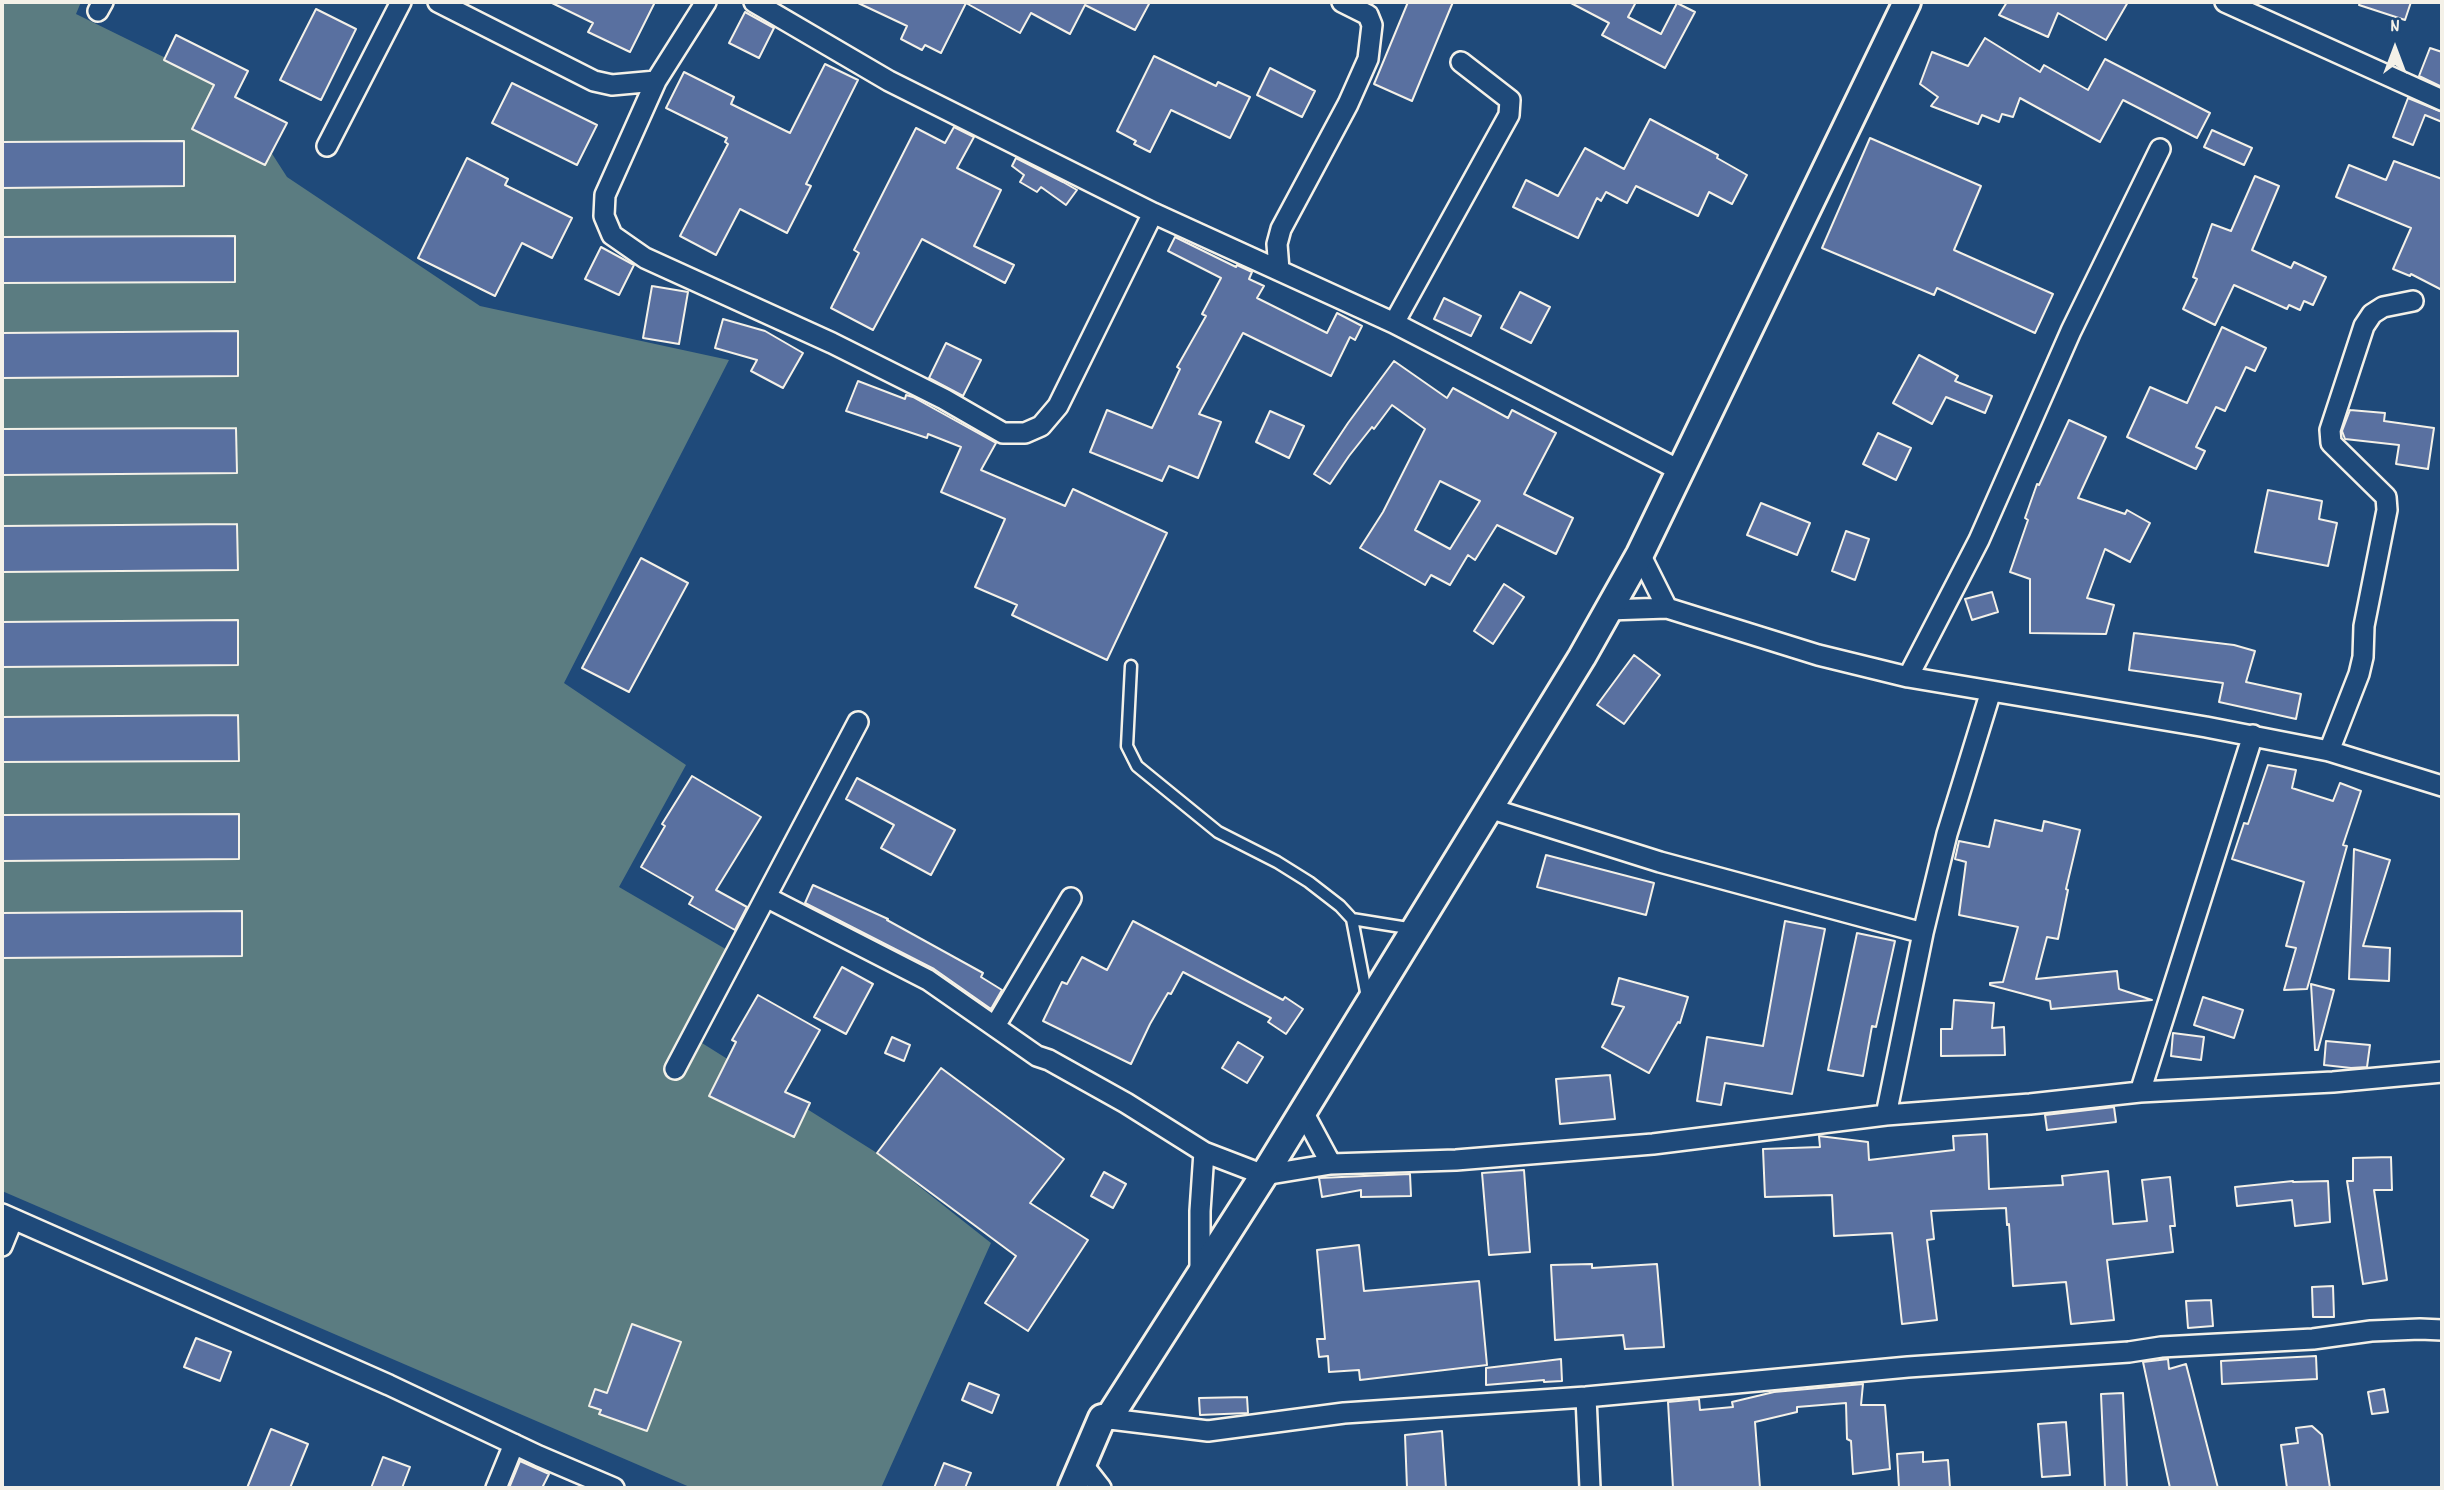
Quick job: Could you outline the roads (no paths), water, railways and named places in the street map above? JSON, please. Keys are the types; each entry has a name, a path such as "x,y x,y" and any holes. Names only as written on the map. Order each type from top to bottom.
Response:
{"main road":[{"path":"1077,1476 1102,1418 1110,1416 1264,1175 1301,1110 1582,657 1640,554 1907,2"}],"street":[{"path":"327,146 401,2"},
{"path":"438,2 594,81 612,85 656,81"},
{"path":"706,2 656,81 606,195 604,216 612,235 645,258 832,343 944,399 1003,433 1024,433 1041,426 1058,406 1153,214"},
{"path":"754,2 890,81 1153,214 1394,323 1679,470"},
{"path":"1279,270 1278,244 1281,229 1348,104 1368,59 1372,25 1368,15 1342,2"},
{"path":"2225,2 2442,100"},
{"path":"1394,323 1509,115 1510,100 1461,62"},
{"path":"1908,677 1979,540 2071,331 2160,149"},
{"path":"2329,751 2359,674 2363,657 2364,626 2387,510 2386,497 2331,443 2330,430 2364,327 2372,314 2384,307 2413,301"},
{"path":"1640,554 1667,608"},
{"path":"1608,610 1667,608 1818,655 1908,677 2253,735 2329,751 2442,786"},
{"path":"1886,1115 1923,933 1947,834 1991,691"},
{"path":"675,1069 858,722"},
{"path":"2140,1092 2253,735"},
{"path":"1489,808 1660,862 1923,933"},
{"path":"766,897 928,980 1037,1056 1126,1103 1203,1152 1264,1175 1331,1164 1456,1160 1653,1144 1886,1115 2140,1092 2333,1082 2442,1072"},
{"path":"995,1026 1071,898"},
{"path":"1301,1110 1331,1164"},
{"path":"1200,1273 1203,1152"},
{"path":"2,1246 7,1217 614,1488"},
{"path":"1102,1418 1208,1432 1344,1413 1586,1396 1908,1367 2129,1352 2161,1347 2313,1339 2371,1331 2442,1330"},
{"path":"1586,1396 1590,1488"},
{"path":"496,1488 514,1444"},
{"path":"1077,1476 1101,1488"}],"lane":[{"path":"1131,666 1127,746 1136,766 1218,832 1278,862 1340,906 1352,919 1368,1003"},
{"path":"1352,919 1413,929"}]}
